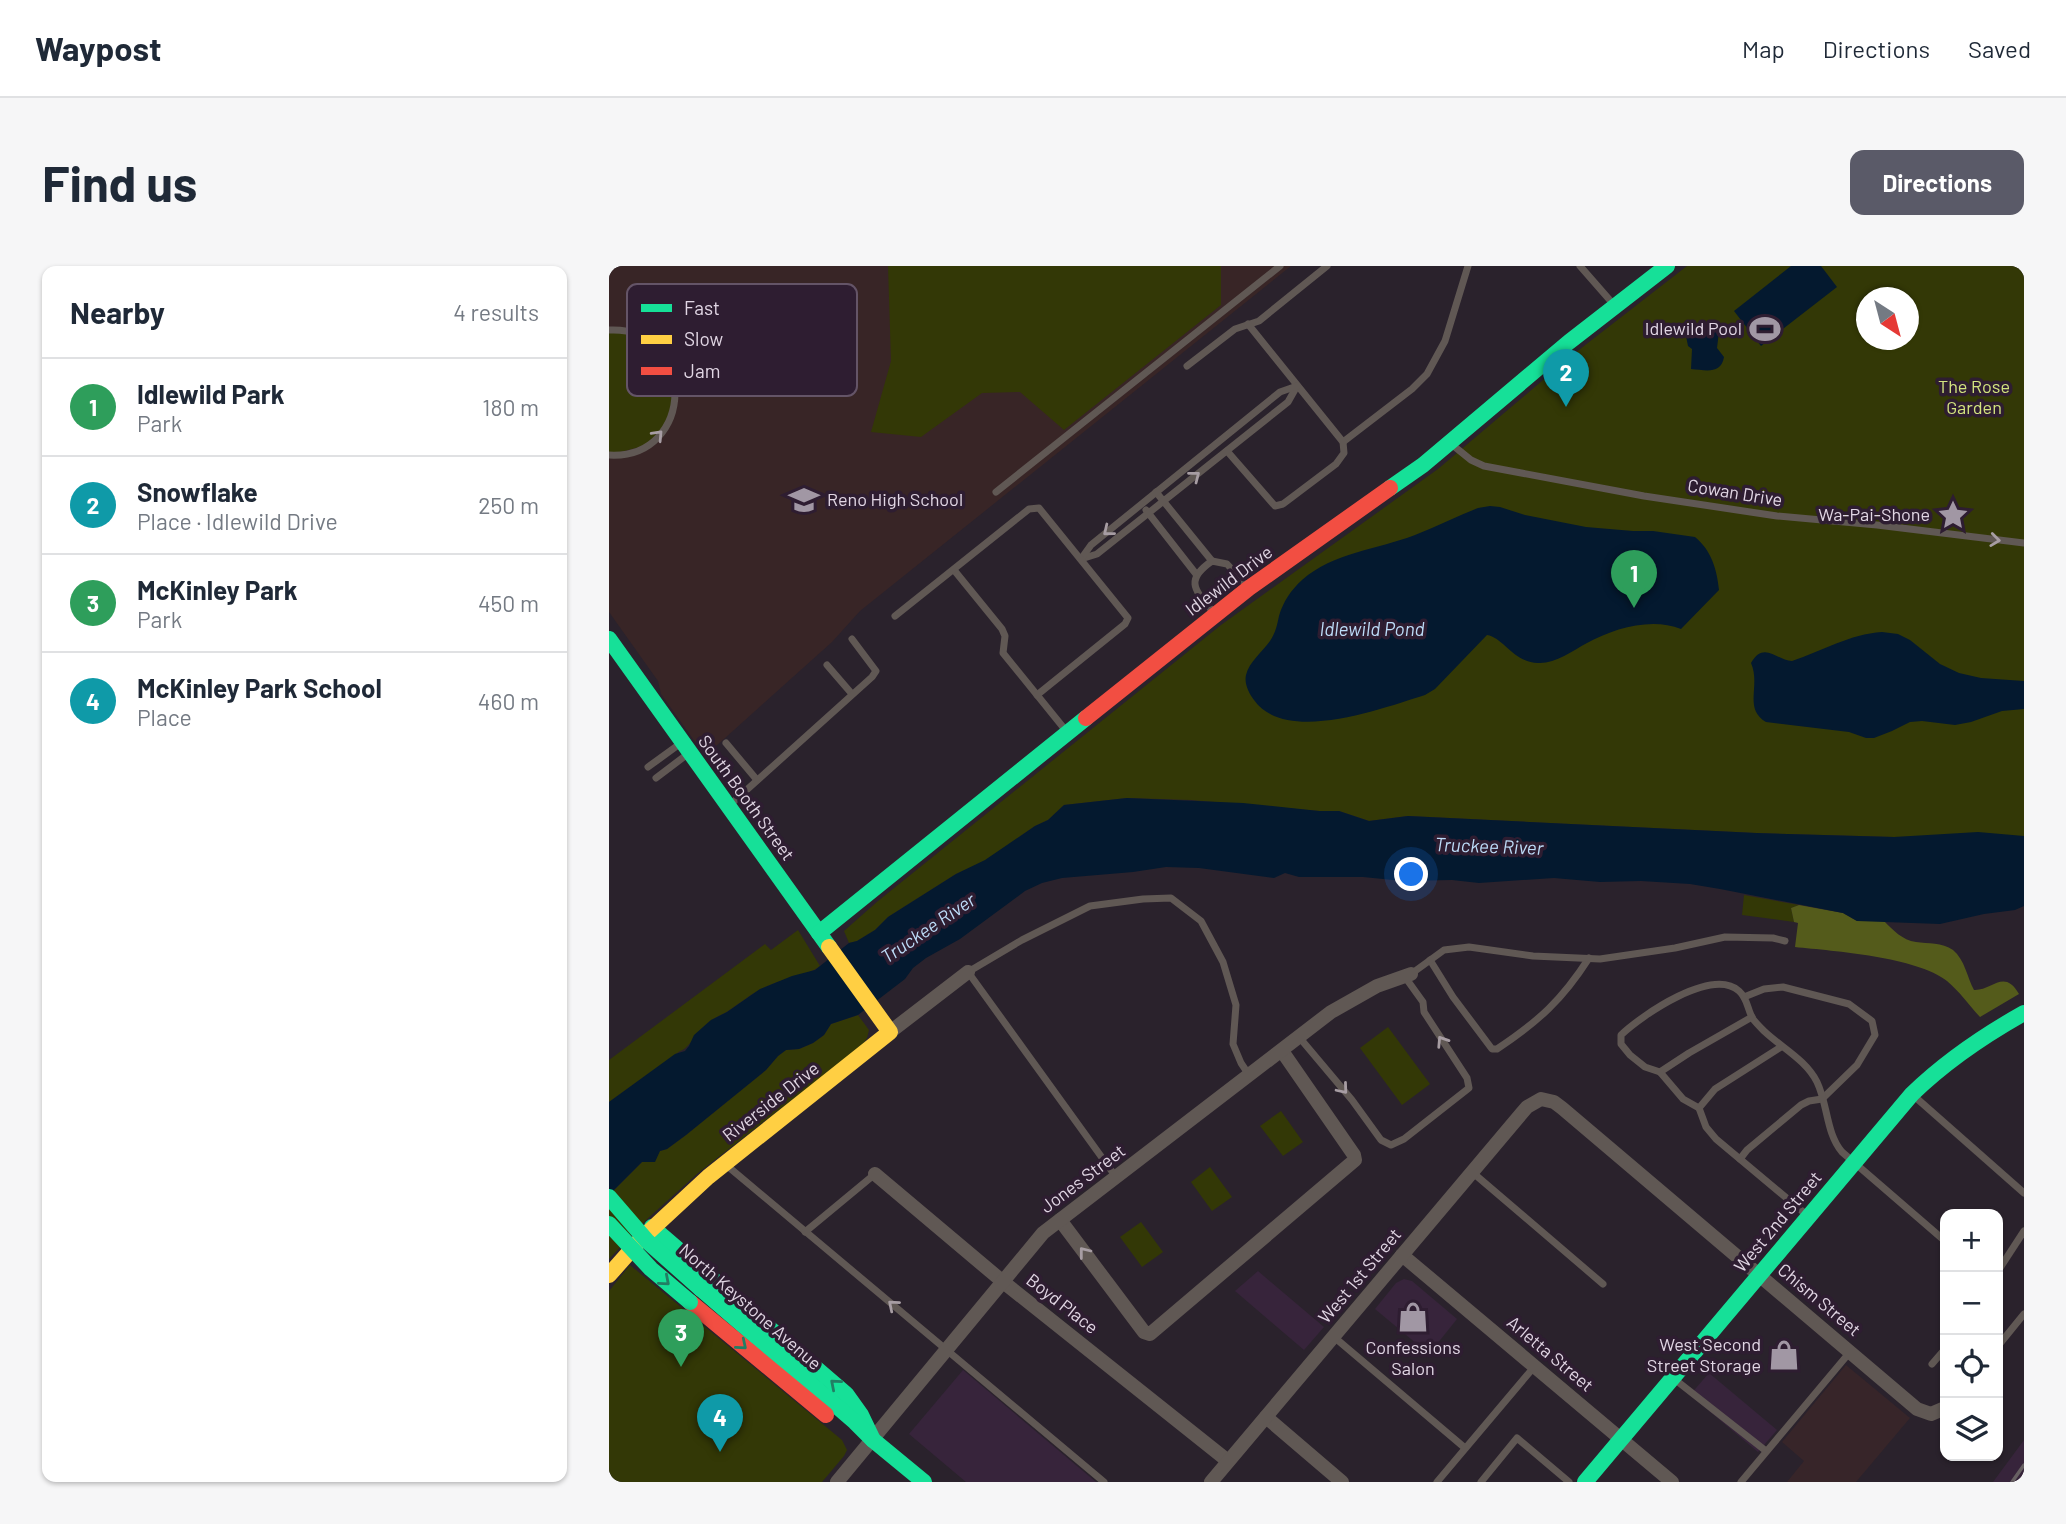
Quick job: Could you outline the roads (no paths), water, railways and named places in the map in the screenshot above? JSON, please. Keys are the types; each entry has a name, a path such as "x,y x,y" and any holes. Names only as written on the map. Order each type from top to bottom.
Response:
{"street":[{"name":"Idlewild Drive","path":"823,937 1068,732 1215,615 1397,484 1667,266"},
{"name":"South Booth Street","path":"609,639 886,1026"},
{"name":"Riverside Drive","path":"609,1276 652,1227 886,1026 968,972"},
{"name":"Jones Street","path":"837,1482 1043,1233 1331,1012 1377,986 1408,975"},
{"name":"West 2nd Street","path":"1585,1482 1912,1094 1948,1061 1980,1038 2024,1013"},
{"path":"1060,1220 1144,1332 1150,1334 1355,1160 1282,1051"},
{"name":"West 1st Street","path":"1217,1480 1228,1461 1527,1107 1542,1099"},
{"name":"Chism Street","path":"1542,1099 1554,1102 1562,1108 1917,1409 1931,1414 1940,1410"},
{"name":"Boyd Place","path":"875,1174 1002,1281 1228,1461"},
{"name":"North Keystone Avenue","path":"609,1197 660,1254 923,1482"},
{"name":"North Keystone Avenue","path":"609,1224 651,1269 837,1424 854,1436 873,1440"},
{"name":"North Keystone Avenue","path":"652,1227 846,1394 861,1415 873,1440"},
{"name":"Arletta Street","path":"1402,1255 1672,1482"},
{"path":"1265,1417 1342,1482"}],"lane":[{"path":"996,492 1280,266"},
{"path":"1187,366 1235,329 1259,321 1327,266"},
{"path":"1343,443 1427,374 1445,341 1468,266"},
{"path":"1580,266 1615,306"},
{"path":"1227,451 1275,506 1283,504 1336,464 1345,453 1343,443 1248,324"},
{"path":"609,330 627,330"},
{"path":"1081,559 1097,554 1227,451 1288,402 1297,386"},
{"path":"1081,559 1091,545 1280,392 1297,386"},
{"path":"609,456 639,450 661,435 668,424 676,396"},
{"name":"Cowan Drive","path":"1450,443 1471,460 1484,466 1644,496 1777,516 2024,543"},
{"path":"1156,492 1212,561 1227,564 1249,589"},
{"path":"1141,504 1196,574"},
{"path":"895,616 1029,509 1039,508 1128,618 1125,624 1037,695"},
{"path":"1212,561 1196,574 1194,580 1199,594 1215,615"},
{"path":"954,570 1002,629 1005,636 1003,653 1068,732"},
{"path":"728,807 873,677 876,671 852,639"},
{"path":"827,665 852,694"},
{"path":"726,743 757,780"},
{"path":"648,767 685,748"},
{"path":"656,778 685,748"},
{"path":"1116,1177 968,972 1022,940 1090,906 1171,898 1201,921 1223,962 1236,1005 1233,1044 1241,1063 1250,1075"},
{"path":"1299,1037 1352,1100 1381,1140 1391,1145 1404,1139 1469,1088 1467,1078 1424,1012 1423,1002 1408,975 1444,950 1469,947 1533,956 1600,959 1675,948 1724,937 1786,941"},
{"path":"1430,960 1453,997 1492,1049 1526,1029 1558,1001 1589,958"},
{"path":"1808,1217 1716,1139 1706,1127 1699,1108 1682,1099 1660,1072 1645,1067 1630,1055 1621,1044 1621,1035 1628,1028 1699,987 1721,983 1737,989 1747,1000 1752,1017 1781,1047 1801,1060 1817,1082 1834,1143 1940,1237"},
{"path":"1740,1159 1801,1105 1822,1099 1857,1065 1875,1035 1872,1021 1849,1004 1783,987 1764,989 1744,997"},
{"path":"1660,1072 1689,1052 1752,1017"},
{"path":"1699,1108 1715,1089 1781,1047"},
{"path":"1912,1094 2024,1193"},
{"path":"724,1164 1104,1482"},
{"path":"1472,1172 1603,1284"},
{"path":"805,1232 875,1174"},
{"path":"2003,1263 2024,1231"},
{"path":"2003,1340 2024,1314"},
{"path":"1334,1337 1465,1448"},
{"path":"1741,1482 1850,1351"},
{"path":"1932,1364 1940,1355"},
{"path":"1437,1482 1534,1367"},
{"path":"1672,1378 1766,1451"},
{"path":"1481,1482 1517,1438 1569,1482"}],"water":[{"path":"1791,266 1821,266 1837,287 1761,346 1734,311"},
{"path":"1695,329 1719,332 1717,348 1724,357 1720,367 1691,369 1692,349 1688,346 1686,336"},
{"name":"Idlewild Pond","path":"1490,506 1586,527 1653,531 1695,537 1712,560 1719,590 1681,629 1658,624 1633,626 1598,638 1544,663 1522,659 1499,640 1487,635 1435,689 1425,695 1361,714 1311,722 1288,720 1269,713 1254,700 1246,685 1248,670 1272,638 1285,601 1302,580 1342,557 1415,535 1478,508"},
{"path":"1882,632 1898,634 1910,640 1940,664 1959,673 1981,678 2024,681 2024,709 2002,711 1955,725 1910,722 1874,738 1849,732 1766,722 1755,710 1754,672 1751,663 1756,656 1766,652 1792,661 1847,639"},
{"name":"Truckee River","path":"1127,798 1243,803 1339,811 1369,821 1408,816 1756,833 1894,837 1978,832 2024,836 2024,906 1940,924 1857,921 1843,913 1720,889 1641,881 1600,882 1554,878 1479,883 1363,877 1299,877 1285,873 1274,878 1199,868 1166,867 1062,878 1025,891 960,939 926,958 913,968 905,979 858,1015 831,1024 824,1035 813,1043 799,1049 786,1050 766,1070 686,1135 660,1151 655,1162 642,1162 609,1195 609,1102 675,1054 685,1051 694,1035 711,1020 760,989 815,970 849,943 875,930 888,917 1048,820 1064,805"}],"railway":[{"path":"2012,1482 2024,1465"}],"place":[{"name":"Idlewild Pool","path":"1765,329"},
{"name":"Snowflake","path":"1566,407"},
{"name":"Reno High School","path":"804,500"},
{"name":"Wa-Pai-Shone","path":"1953,515"},
{"name":"Idlewild Park","path":"1634,608"},
{"name":"Confessions Salon","path":"1413,1317"},
{"name":"West Second Street Storage","path":"1784,1355"},
{"name":"McKinley Park","path":"681,1367"},
{"name":"McKinley Park School","path":"720,1452"}],"park label":[{"name":"The Rose Garden","path":"1974,397"}]}
